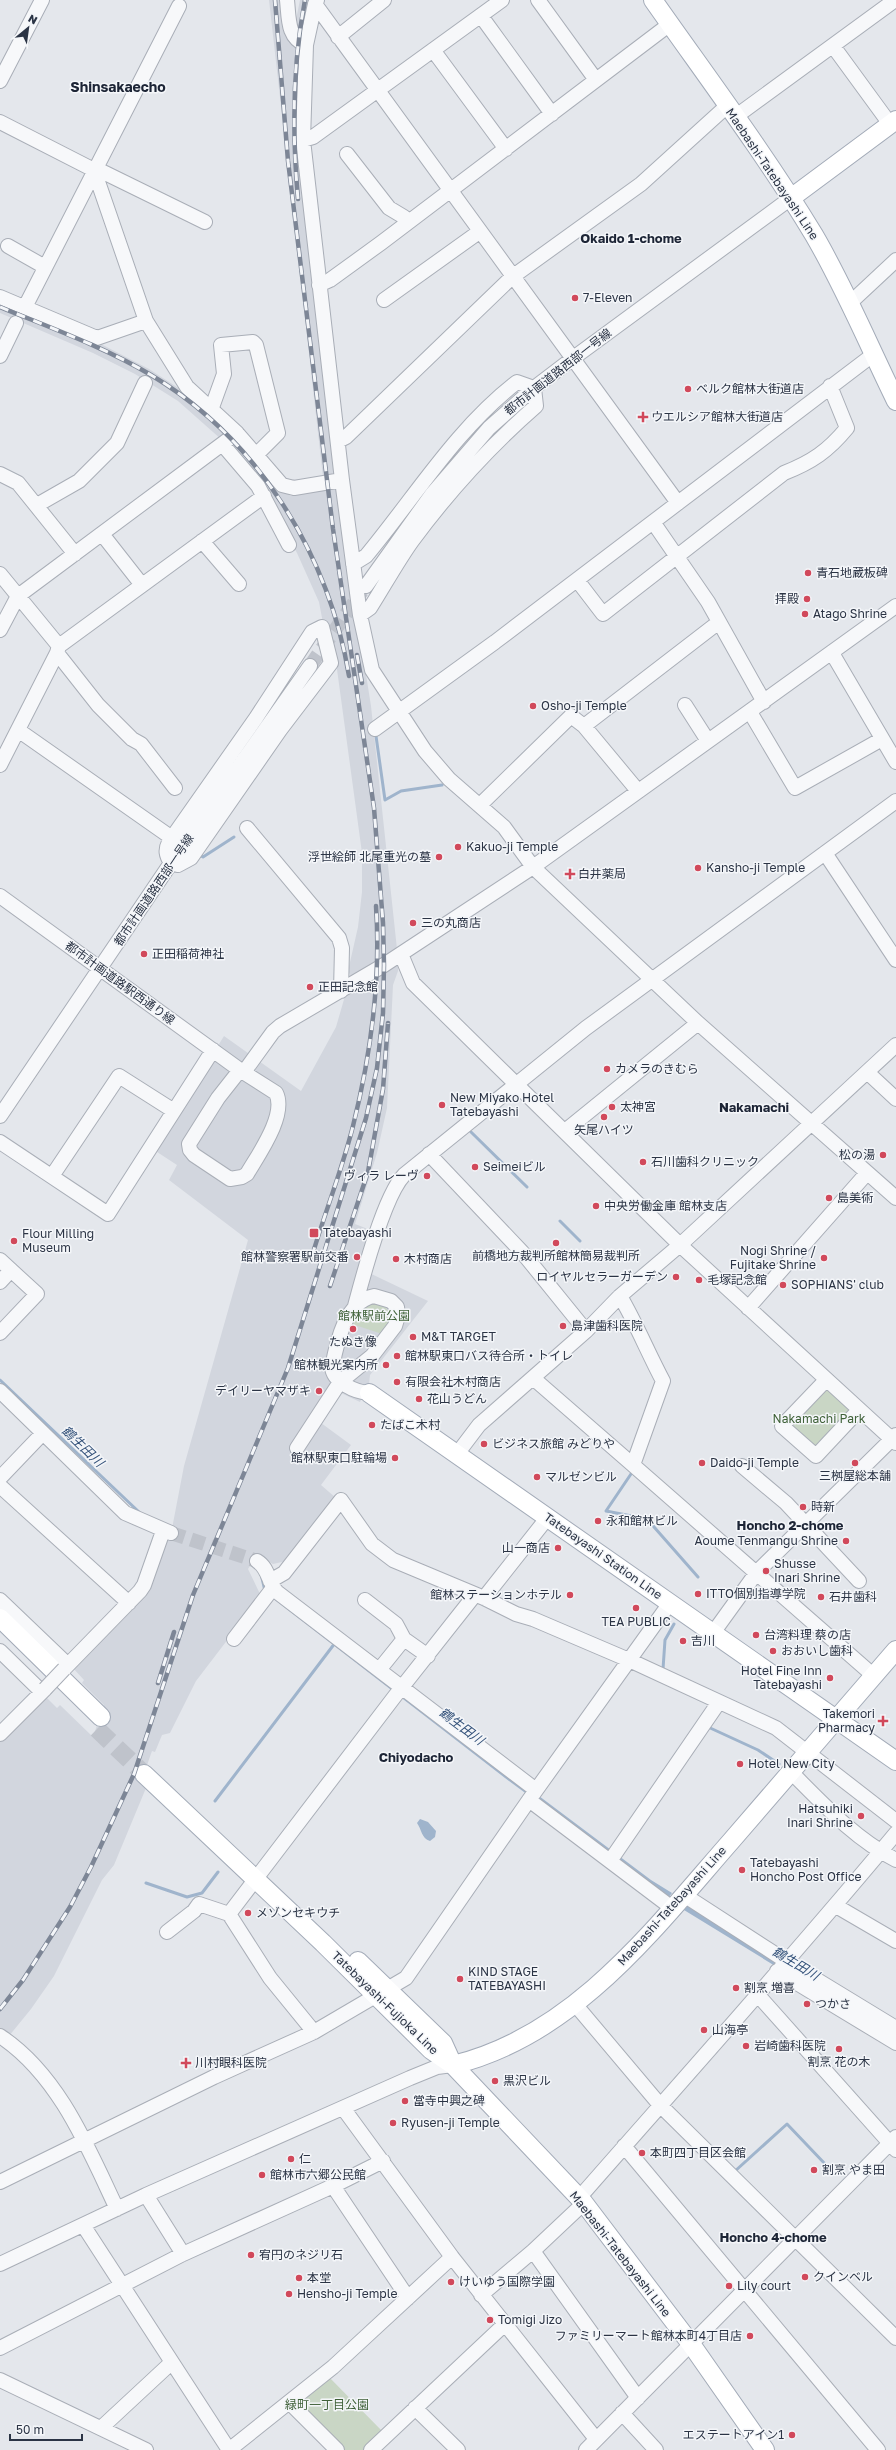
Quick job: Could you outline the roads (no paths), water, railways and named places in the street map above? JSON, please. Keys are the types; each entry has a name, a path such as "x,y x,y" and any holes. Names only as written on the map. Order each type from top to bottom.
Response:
{"main road":[{"name":"Maebashi-Tatebayashi Line","path":"653,0 791,198 814,236 850,304 894,394"},
{"path":"791,198 893,122"},
{"name":"Tatebayashi Station Line","path":"369,1393 837,1719"},
{"path":"0,1618 99,1723 0,1634"},
{"name":"Maebashi-Tatebayashi Line","path":"765,2450 691,2344 581,2201 453,2065 482,2058 524,2038 574,2003 621,1963 678,1902 896,1650"},
{"path":"837,1719 896,1761"},
{"name":"Tatebayashi-Fujioka Line","path":"146,1768 382,1993 431,2050 453,2065"}],"street":[{"path":"0,81 42,0"},
{"path":"286,0 290,31 298,40 306,45"},
{"path":"338,36 384,0"},
{"path":"303,140 313,137 502,0"},
{"path":"538,0 596,80"},
{"path":"338,441 346,436 512,277 641,184 731,112 833,46 895,0"},
{"path":"316,2 306,45 303,140 342,480 360,615 372,670 425,751 449,779 504,827 533,867 698,1023 896,1198"},
{"path":"316,2 377,91 678,503"},
{"path":"25,307 179,6"},
{"path":"481,16 552,114"},
{"path":"319,285 330,280 407,223 670,24"},
{"path":"833,46 893,122"},
{"path":"433,50 506,149"},
{"path":"0,122 94,170 101,171 205,222"},
{"path":"347,154 388,208 404,218 407,223"},
{"path":"94,170 146,321 187,387 237,433 282,485 287,487 342,480"},
{"name":"都市計画道路西部一号線","path":"366,586 410,523 448,473 484,433 534,388 791,198"},
{"path":"384,300 479,232"},
{"path":"8,246 45,266"},
{"path":"850,304 896,260"},
{"path":"0,297 97,338 146,321"},
{"path":"0,356 16,323"},
{"path":"211,410 224,374 221,345 253,342 256,345 278,433 256,455"},
{"path":"375,729 577,580 874,354"},
{"path":"353,564 366,556 438,463 500,395 517,382 534,388 536,406 472,466 448,493 411,542 370,608 360,615"},
{"path":"37,505 79,481 108,454 117,443 146,383"},
{"path":"577,580 604,614 784,473 810,463 834,444 847,428 830,386"},
{"path":"0,630 18,596 223,445 237,433"},
{"path":"223,445 258,486 289,545"},
{"path":"0,474 18,483 75,554"},
{"path":"0,765 58,650 142,585 264,496"},
{"path":"653,522 676,558 708,602 764,702"},
{"path":"102,534 142,585"},
{"path":"202,541 239,584"},
{"path":"0,574 18,596 98,705 132,739 141,744 175,788"},
{"path":"242,1071 276,1093 279,1104 270,1135 247,1174 236,1179 230,1179 194,1155 190,1150 190,1144 218,1098 273,1032 280,1026 401,954 533,867 896,606"},
{"path":"584,726 719,622"},
{"path":"322,627 331,663 280,730 191,858 178,865 171,863 167,858 166,848 172,838 256,718 312,632 322,627"},
{"path":"832,653 896,762"},
{"name":"都市計画道路西部一号線","path":"0,1116 171,863 310,666"},
{"path":"685,705 708,741"},
{"path":"750,712 796,788 882,739"},
{"path":"480,805 571,716 584,726 638,791"},
{"path":"18,730 172,838"},
{"path":"369,1393 361,1393 340,1382 334,1376 332,1367 346,1320 355,1306 395,1187 404,1175 515,1084 652,981 896,802"},
{"path":"247,828 339,938 342,948 341,991"},
{"path":"825,853 896,960"},
{"name":"都市計画道路駅西通り線","path":"0,896 242,1071"},
{"path":"401,954 413,983 515,1084 565,1131 680,1245 859,1410 895,1440 757,1572 713,1633"},
{"path":"565,1131 698,1023"},
{"path":"457,1454 479,1425 586,1331 620,1296 680,1245 811,1122 896,1045"},
{"path":"0,1142 108,1214 213,1050"},
{"path":"867,1072 896,1099"},
{"path":"52,1176 119,1076 174,1111"},
{"path":"429,1154 522,1252 586,1331"},
{"path":"748,1308 867,1172"},
{"path":"0,1260 37,1294 0,1332"},
{"path":"297,1448 340,1382 366,1362 387,1338 395,1326 398,1316 394,1304 374,1296 368,1280 368,1264"},
{"path":"0,1282 11,1270"},
{"path":"355,1306 374,1296"},
{"path":"620,1296 634,1320 639,1336 663,1381 632,1465"},
{"path":"366,1362 359,1377 369,1393"},
{"path":"533,1378 757,1572 874,1676"},
{"path":"826,1380 782,1426 816,1456 859,1410"},
{"path":"0,1391 125,1513 167,1532 144,1585 129,1603 43,1691 2,1728"},
{"path":"0,1478 43,1433"},
{"path":"742,1466 806,1524 859,1580"},
{"path":"0,1486 129,1603"},
{"path":"234,1639 270,1588 284,1573 341,1500 372,1544 394,1560 516,1614 533,1619 629,1660 776,1728 808,1752 857,1793 896,1821"},
{"path":"229,1914 400,1690 548,1517"},
{"path":"257,1561 265,1568 270,1588 379,1670 400,1690 612,1857 678,1902 781,1966 896,2043"},
{"path":"0,1600 66,1667"},
{"path":"365,1600 396,1624 404,1639 428,1656"},
{"path":"0,2182 214,2077 314,2032 406,1978 533,1795 670,1603"},
{"path":"379,1670 404,1639"},
{"path":"0,1651 43,1691"},
{"path":"612,1857 719,1702"},
{"path":"791,1772 841,1822 881,1852 896,1860"},
{"path":"481,2295 533,2251 581,2201 624,2146 781,1966 836,1906 896,1833"},
{"path":"167,1932 194,1911 199,1904 229,1914 270,1978 314,2032"},
{"path":"836,1906 896,1941"},
{"path":"781,1966 896,2028"},
{"path":"586,2450 796,2238 894,2143 757,1994"},
{"path":"574,2003 660,2105 896,2338"},
{"path":"3,2038 40,2073 84,2140 117,2209"},
{"path":"0,2264 146,2195 410,2078 437,2067 453,2065"},
{"path":"344,2108 452,2257 481,2295 506,2323 596,2439"},
{"path":"624,2146 878,2450"},
{"path":"0,2348 183,2254 333,2186 382,2161"},
{"path":"333,2186 364,2236 408,2298"},
{"path":"146,2195 183,2254"},
{"path":"83,2225 121,2286 229,2450 333,2367 452,2257"},
{"path":"533,2251 638,2398"},
{"path":"374,2449 415,2408 506,2323"},
{"path":"101,2428 171,2363"},
{"path":"0,2380 142,2449"},
{"path":"289,2402 337,2450"},
{"path":"415,2408 458,2450"},
{"path":"622,2413 656,2450"}],"water":[{"path":"259,1572 267,1582 539,1796 651,1880 672,1893 668,1898 505,1778 271,1597 263,1589"},
{"path":"420,1819 428,1822 436,1831 435,1837 430,1841 423,1836 417,1823"},
{"path":"689,1905 896,2031 785,1972 684,1910"}],"waterway":[{"path":"376,736 385,800 401,791 442,785"},
{"path":"199,855 203,857 234,837"},
{"path":"471,1132 527,1187"},
{"path":"560,1221 580,1241"},
{"name":"鶴生田川","path":"0,1380 139,1512"},
{"path":"633,1471 606,1511 647,1519 698,1577"},
{"path":"663,1669 665,1640 674,1624"},
{"path":"215,1801 335,1643"},
{"path":"708,1727 758,1750 779,1764"},
{"path":"146,1883 187,1897 202,1893 218,1872"},
{"path":"734,2172 787,2124 827,2166"}],"tunnel":[{"path":"310,666 362,591"},
{"path":"171,1533 257,1561"},
{"path":"97,1729 144,1774"}],"railway":[{"path":"0,2009 23,1980 70,1907 91,1867 134,1774 193,1595 288,1368 366,1118 377,1068 383,1013 384,965 383,923 374,808 333,529 288,161 275,0"},
{"path":"298,199 294,100 295,75 305,0"},
{"path":"0,307 77,338 151,375 189,401 224,432 255,466 283,504 306,544 325,587 339,631 349,676"},
{"path":"357,655 362,683"},
{"path":"312,1256 349,1142 365,1072 370,1044 376,989 376,906"},
{"path":"330,1286 368,1172 383,1089 388,1023"},
{"path":"158,1683 174,1632"}],"place":[{"name":"7-Eleven","path":"575,298"},
{"name":"ベルク館林大街道店","path":"688,389"},
{"name":"ウエルシア館林大街道店","path":"643,417"},
{"name":"青石地蔵板碑","path":"808,573"},
{"name":"拝殿","path":"807,599"},
{"name":"Atago Shrine","path":"805,614"},
{"name":"Osho-ji Temple","path":"533,706"},
{"name":"Kakuo-ji Temple","path":"458,847"},
{"name":"浮世絵師 北尾重光の墓","path":"439,857"},
{"name":"Kansho-ji Temple","path":"698,868"},
{"name":"白井薬局","path":"570,874"},
{"name":"三の丸商店","path":"413,923"},
{"name":"正田稲荷神社","path":"144,954"},
{"name":"正田記念館","path":"310,987"},
{"name":"カメラのきむら","path":"607,1069"},
{"name":"New Miyako Hotel Tatebayashi","path":"442,1105"},
{"name":"太神宮","path":"612,1107"},
{"name":"矢尾ハイツ","path":"604,1117"},
{"name":"松の湯","path":"883,1155"},
{"name":"石川歯科クリニック","path":"643,1162"},
{"name":"Seimeiビル","path":"475,1167"},
{"name":"ヴィラ レーヴ","path":"427,1176"},
{"name":"島美術","path":"829,1198"},
{"name":"中央労働金庫 館林支店","path":"596,1206"},
{"name":"Tatebayashi","path":"314,1233"},
{"name":"Flour Milling Museum","path":"14,1241"},
{"name":"前橋地方裁判所館林簡易裁判所","path":"556,1243"},
{"name":"館林警察署駅前交番","path":"357,1257"},
{"name":"Nogi Shrine / Fujitake Shrine","path":"824,1258"},
{"name":"木村商店","path":"396,1259"},
{"name":"ロイヤルセラーガーデン","path":"676,1277"},
{"name":"毛塚記念館","path":"699,1280"},
{"name":"SOPHIANS' club","path":"783,1285"},
{"name":"島津歯科医院","path":"563,1326"},
{"name":"たぬき像","path":"353,1329"},
{"name":"M&T TARGET","path":"413,1337"},
{"name":"館林駅東口バス待合所・トイレ","path":"397,1356"},
{"name":"館林観光案内所","path":"386,1365"},
{"name":"有限会社木村商店","path":"397,1382"},
{"name":"デイリーヤマザキ","path":"319,1391"},
{"name":"花山うどん","path":"419,1399"},
{"name":"たばこ木村","path":"372,1425"},
{"name":"ビジネス旅館 みどりや","path":"484,1444"},
{"name":"館林駅東口駐輪場","path":"395,1458"},
{"name":"Daido-ji Temple","path":"702,1463"},
{"name":"三桝屋総本舗","path":"855,1463"},
{"name":"マルゼンビル","path":"537,1477"},
{"name":"時新","path":"803,1507"},
{"name":"永和館林ビル","path":"598,1521"},
{"name":"Aoume Tenmangu Shrine","path":"846,1541"},
{"name":"山一商店","path":"558,1548"},
{"name":"Shusse Inari Shrine","path":"766,1571"},
{"name":"ITTO個別指導学院","path":"698,1594"},
{"name":"館林ステーションホテル","path":"570,1595"},
{"name":"石井歯科","path":"821,1597"},
{"name":"TEA PUBLIC","path":"636,1608"},
{"name":"台湾料理 蔡の店","path":"756,1635"},
{"name":"吉川","path":"683,1641"},
{"name":"おおいし歯科","path":"773,1651"},
{"name":"Hotel Fine Inn Tatebayashi","path":"830,1678"},
{"name":"Takemori Pharmacy","path":"883,1721"},
{"name":"Hotel New City","path":"740,1764"},
{"name":"Hatsuhiki Inari Shrine","path":"861,1816"},
{"name":"Tatebayashi Honcho Post Office","path":"742,1870"},
{"name":"メゾンセキウチ","path":"248,1913"},
{"name":"KIND STAGE TATEBAYASHI","path":"460,1979"},
{"name":"割烹 増喜","path":"736,1988"},
{"name":"つかさ","path":"807,2004"},
{"name":"山海亭","path":"704,2030"},
{"name":"岩崎歯科医院","path":"746,2046"},
{"name":"割烹 花の木","path":"839,2049"},
{"name":"川村眼科医院","path":"186,2063"},
{"name":"黒沢ビル","path":"495,2081"},
{"name":"當寺中興之碑","path":"405,2101"},
{"name":"Ryusen-ji Temple","path":"393,2123"},
{"name":"本町四丁目区会館","path":"642,2153"},
{"name":"仁","path":"291,2159"},
{"name":"割烹 やま田","path":"814,2170"},
{"name":"館林市六郷公民館","path":"262,2175"},
{"name":"宥円のネジリ石","path":"251,2255"},
{"name":"クインベル","path":"805,2277"},
{"name":"本堂","path":"299,2278"},
{"name":"けいゆう国際学園","path":"451,2282"},
{"name":"Lily court","path":"729,2286"},
{"name":"Hensho-ji Temple","path":"289,2294"},
{"name":"Tomigi Jizo","path":"490,2320"},
{"name":"ファミリーマート館林本町4丁目店","path":"750,2336"},
{"name":"エステートアイン1","path":"792,2435"}],"district":[{"name":"Shinsakaecho","path":"118,87"},
{"name":"Okaido 1-chome","path":"631,238"},
{"name":"Nakamachi","path":"754,1107"},
{"name":"Honcho 2-chome","path":"790,1525"},
{"name":"Chiyodacho","path":"416,1757"},
{"name":"Honcho 4-chome","path":"773,2237"}],"park label":[{"name":"館林駅前公園","path":"374,1316"},
{"name":"Nakamachi Park","path":"819,1419"},
{"name":"緑町一丁目公園","path":"327,2405"}]}
